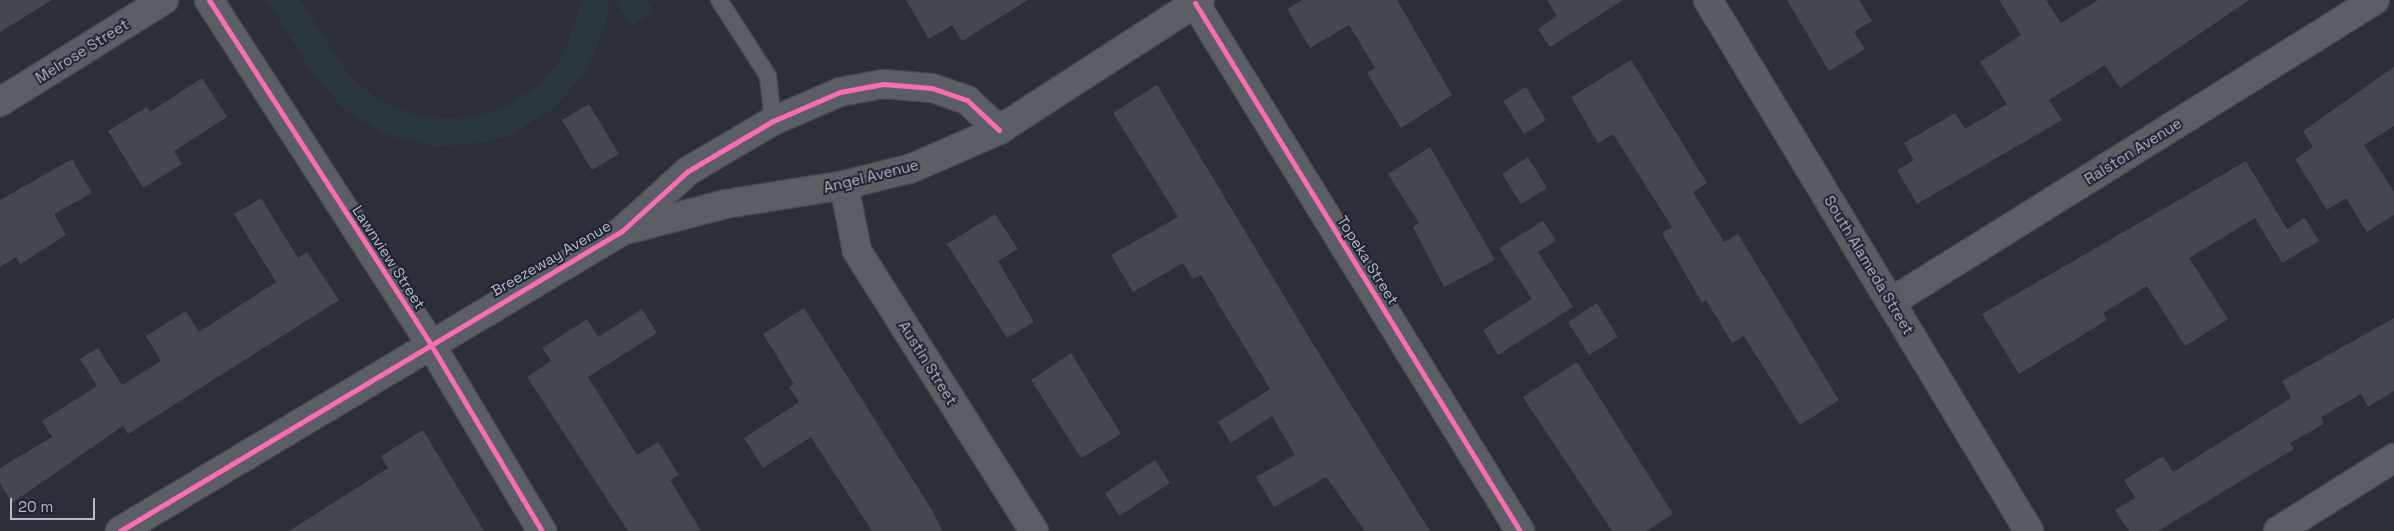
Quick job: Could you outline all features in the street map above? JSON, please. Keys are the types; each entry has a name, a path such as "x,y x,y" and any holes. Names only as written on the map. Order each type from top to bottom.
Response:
{"main road":[{"name":"South Alameda Street","path":"1708,0 2029,531"}],"street":[{"name":"Melrose Street","path":"0,102 164,0"},
{"name":"Lawnview Street","path":"209,0 431,344 542,531"},
{"name":"Ralston Avenue","path":"1891,302 2375,0"},
{"name":"Angel Avenue","path":"622,230 726,204 844,185 912,168 999,130 1197,2"},
{"name":"Topeka Street","path":"1197,2 1520,531"},
{"name":"Breezeway Avenue","path":"120,531 622,230 688,171 773,120 840,92 883,84 932,88 967,100 999,130"},
{"name":"Austin Street","path":"844,185 858,251 1034,531"},
{"path":"2278,531 2394,458"}],"lane":[{"path":"719,0 768,76 773,120"}],"shaded area":[{"path":"267,0 300,0 347,73 379,101 418,116 460,119 501,109 537,87 564,55 582,0 609,0 606,23 587,70 554,108 511,135 487,142 436,147 387,135 344,109 311,71"},
{"path":"615,0 647,0 654,12 631,26"}],"building":[{"path":"0,0 52,0 0,32"},
{"path":"906,0 1028,0 962,41 952,25 929,39"},
{"path":"1302,0 1397,0 1452,95 1401,128 1367,73 1375,68 1349,25 1310,48 1287,9"},
{"path":"1547,0 1623,0 1550,47 1538,29 1557,16"},
{"path":"1787,0 1859,0 1872,21 1854,32 1865,49 1829,71"},
{"path":"1999,0 2046,0 2061,23 2098,0 2249,0 2120,88 2105,65 2049,100 2062,120 1917,204 1897,170 1914,160 1904,143 1955,113 1965,129 2007,104 1980,62 2021,35"},
{"path":"1631,60 1707,183 1693,192 1724,242 1738,234 1839,400 1800,425 1744,336 1732,343 1706,300 1702,303 1662,233 1672,227 1613,134 1598,143 1571,97"},
{"path":"2394,67 2394,126 2364,145 2394,192 2394,215 2367,232 2346,198 2327,210 2295,159 2313,147 2303,131"},
{"path":"202,78 227,117 174,151 182,164 143,188 108,131 147,107 150,112"},
{"path":"1157,85 1316,349 1430,531 1365,531 1326,477 1274,507 1256,477 1295,455 1272,416 1231,443 1218,422 1270,389 1201,275 1193,279 1183,263 1133,292 1111,255 1178,217 1113,113"},
{"path":"1526,87 1546,120 1524,134 1503,101"},
{"path":"589,104 619,154 592,170 562,120"},
{"path":"1430,147 1495,260 1444,287 1413,227 1419,223 1388,174"},
{"path":"1528,157 1547,188 1521,204 1502,174"},
{"path":"72,159 92,193 54,214 66,235 20,264 16,257 0,267 0,200"},
{"path":"2246,161 2287,229 2305,218 2319,241 2282,263 2255,218 2189,258 2228,319 2185,346 2147,286 2103,313 2107,320 2019,374 1982,314"},
{"path":"261,198 298,258 307,252 339,300 128,434 123,426 12,503 0,483 0,468 52,437 42,421 97,386 80,359 98,348 122,385 161,361 146,336 186,311 199,332 276,282 234,214"},
{"path":"995,214 1018,249 998,261 1034,322 1007,338 947,244"},
{"path":"1543,221 1556,241 1538,252 1573,307 1498,355 1483,330 1532,299 1499,248"},
{"path":"1597,303 1618,337 1589,355 1568,322"},
{"path":"804,308 932,510 942,531 872,531 811,437 763,468 744,438 799,402 789,387 794,384 763,334"},
{"path":"642,309 657,333 588,377 637,455 658,442 679,475 670,480 701,531 628,531 527,377 551,361 542,348 587,319 598,337"},
{"path":"2394,318 2394,391 2368,407 2361,394 2321,417 2324,424 2290,443 2294,449 2158,531 2129,531 2115,510 2135,498 2124,480 2163,456 2173,472 2291,398 2282,381"},
{"path":"1071,353 1121,434 1081,458 1031,380"},
{"path":"1577,362 1673,514 1646,531 1612,531 1523,397"},
{"path":"423,430 484,531 289,531 388,468 381,456"},
{"path":"1155,460 1170,483 1119,516 1105,493"}],"cycle path":[{"path":"209,0 431,345 542,531"},
{"path":"1195,3 1520,531"},
{"path":"120,531 622,231 688,171 773,121 840,92 883,84 932,88 967,100 999,130"}]}
